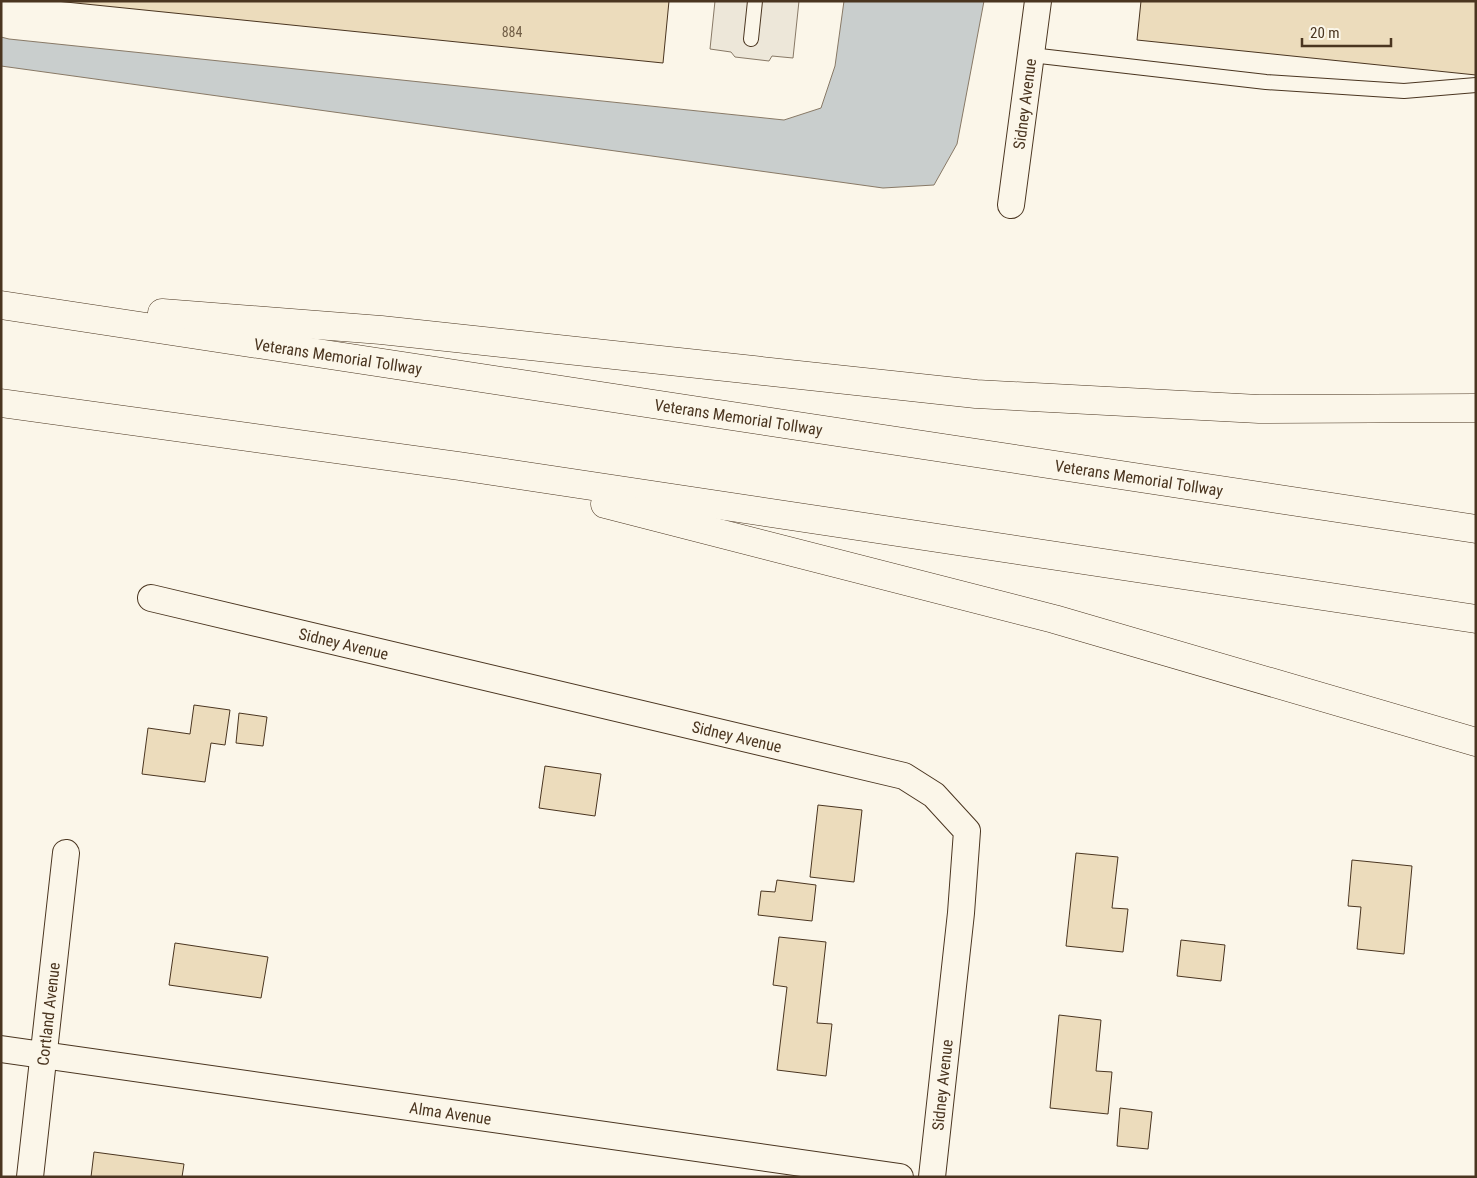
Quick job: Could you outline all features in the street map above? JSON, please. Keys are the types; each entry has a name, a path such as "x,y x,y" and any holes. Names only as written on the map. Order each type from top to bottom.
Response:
{"highway":[{"path":"1,300 381,330 976,394 1259,409 1476,408"},
{"name":"Veterans Memorial Tollway","path":"1,305 1476,529"},
{"path":"1,403 459,466 1476,619"},
{"path":"459,466 1054,619 1476,742"}],"street":[{"name":"Sidney Avenue","path":"1011,205 1038,1"},
{"name":"Sidney Avenue","path":"151,598 834,761 904,776 934,795 967,831 961,914 932,1177"},
{"name":"Cortland Avenue","path":"30,1177 66,853"},
{"name":"Alma Avenue","path":"1,1049 900,1177"}],"lane":[{"path":"751,39 755,1"},
{"path":"1031,55 1266,82 1404,91 1476,84"}],"shaded area":[{"path":"715,1 799,1 793,58 772,56 769,61 735,57 731,52 710,49"},
{"path":"844,1 984,1 957,144 934,185 883,188 1,66 1,37 784,120 821,108 835,66"}],"building":[{"path":"56,1 669,1 663,63"},
{"path":"1141,1 1476,1 1476,75 1137,40"},
{"path":"194,705 230,710 225,745 211,743 205,782 142,774 148,728 190,734"},
{"path":"239,713 267,717 263,746 236,743"},
{"path":"545,766 601,774 595,816 539,808"},
{"path":"818,805 862,810 854,882 810,877"},
{"path":"1076,853 1118,857 1112,908 1128,909 1123,952 1066,946"},
{"path":"1352,860 1412,866 1404,954 1357,949 1361,907 1348,906"},
{"path":"777,880 816,885 812,921 758,915 761,891 775,892"},
{"path":"779,937 826,942 817,1023 832,1024 826,1076 777,1070 787,987 773,985"},
{"path":"1181,940 1225,945 1221,981 1177,976"},
{"path":"175,943 268,957 261,998 169,985"},
{"path":"1059,1015 1101,1020 1096,1071 1112,1072 1108,1114 1050,1108"},
{"path":"1120,1108 1152,1112 1148,1149 1117,1146"},
{"path":"94,1152 184,1164 182,1177 91,1177"}]}
